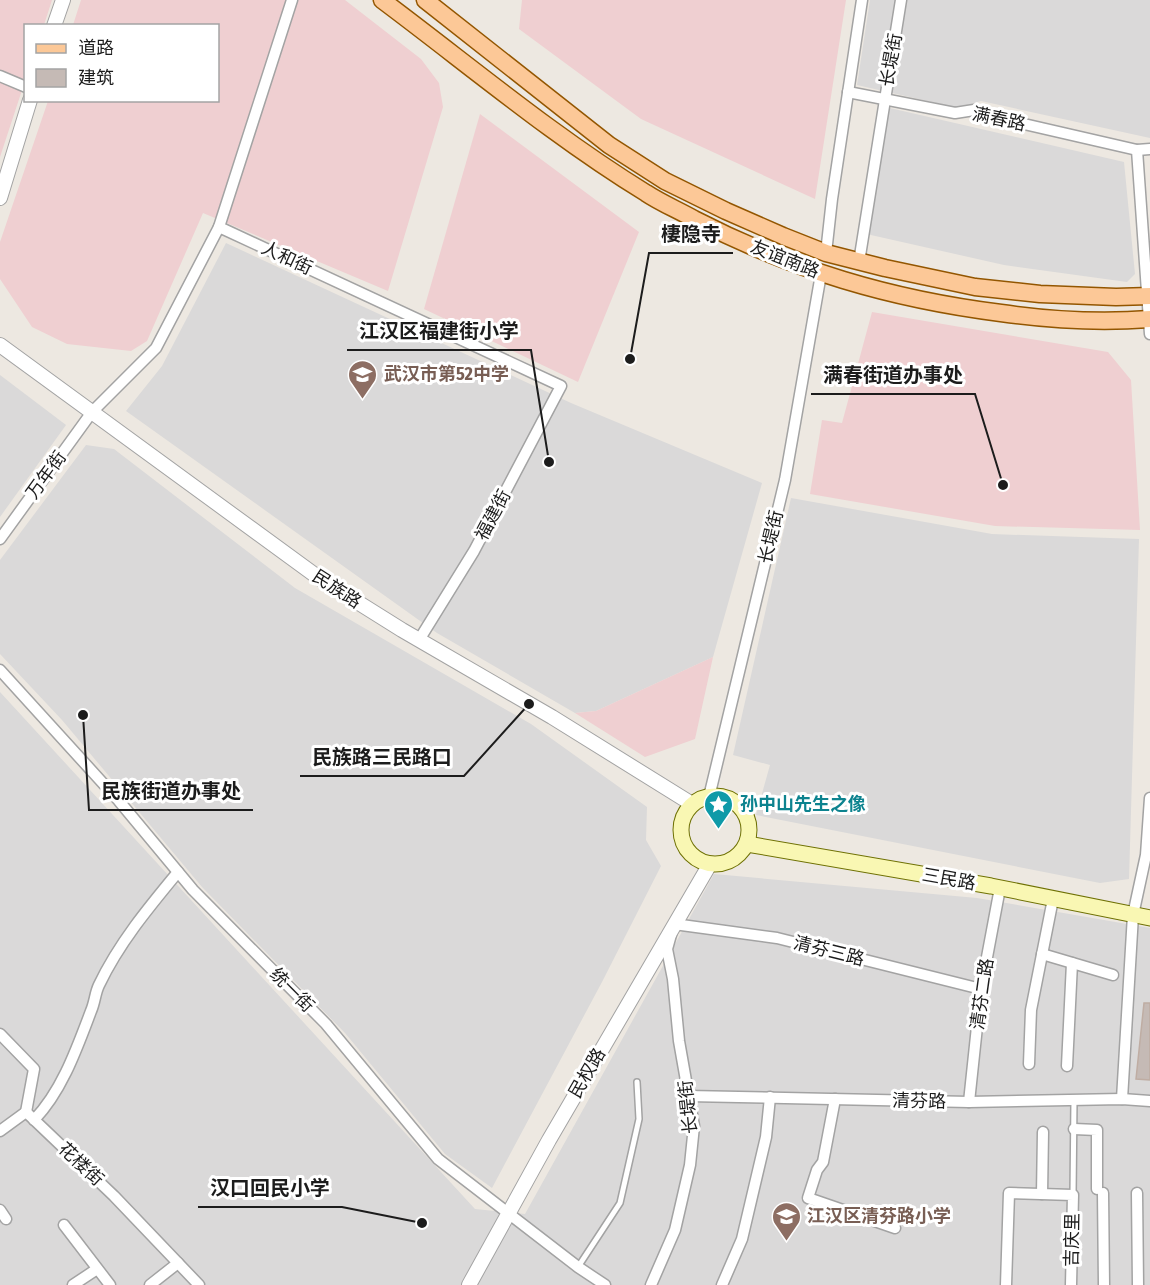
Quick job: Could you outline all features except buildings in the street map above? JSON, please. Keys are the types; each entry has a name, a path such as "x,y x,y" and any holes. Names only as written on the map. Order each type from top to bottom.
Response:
{"main road":[{"name":"友谊南路","path":"382,0 568,141 647,194 715,229 821,274 892,294 966,309 1035,318 1150,324"},
{"name":"友谊南路","path":"425,0 609,145 664,181 726,211 826,253 975,287 1040,294 1149,296"},
{"path":"721,796 733,801 747,818 749,832 747,844 734,860 719,865 701,862 691,856 684,846 680,828 683,816 692,804 709,797 721,796"},
{"name":"三民路","path":"747,844 1000,888 1150,918"}],"street":[{"path":"55,24 63,0"},
{"path":"92,412 156,348 219,227 292,0"},
{"path":"826,253 862,0"},
{"name":"长堤街","path":"859,262 901,0"},
{"path":"0,76 24,86"},
{"name":"满春路","path":"848,92 954,113 974,110 1137,150 1150,149"},
{"path":"0,198 29,102"},
{"path":"1137,150 1150,324"},
{"name":"人和街","path":"219,227 561,386"},
{"name":"长堤街","path":"709,797 785,480 821,274"},
{"name":"民族路","path":"0,345 319,578 418,640 552,717 692,804"},
{"name":"福建街","path":"418,640 474,551 561,386"},
{"name":"万年街","path":"0,539 92,412"},
{"name":"统一街","path":"0,670 119,801 193,890 326,1024 438,1159 578,1267 605,1285"},
{"path":"1122,1099 1133,915 1146,855 1150,798"},
{"name":"民权路","path":"469,1285 710,864"},
{"path":"34,1120 48,1105 72,1057 99,986 124,941 152,902 178,872"},
{"name":"清芬二路","path":"969,1102 981,989 1000,888"},
{"path":"1029,1064 1031,1010 1053,899"},
{"name":"长堤街","path":"651,1285 675,1230 690,1165 694,1126 679,1041 673,979 667,949 674,924"},
{"name":"清芬三路","path":"674,924 777,938 981,989"},
{"path":"1042,954 1113,975"},
{"path":"1067,1066 1072,963"},
{"path":"0,1034 34,1069 26,1112 0,1131"},
{"name":"清芬路","path":"688,1096 969,1102 1122,1099 1150,1101"},
{"path":"722,1285 742,1239 766,1137 770,1097"},
{"path":"835,1099 823,1162 817,1170 808,1198 895,1228"},
{"name":"花楼街","path":"26,1112 114,1196 199,1285"},
{"path":"1074,1129 1098,1130 1104,1285"},
{"path":"1042,1132 1042,1194"},
{"path":"1006,1285 1009,1193 1073,1195"},
{"path":"1137,1193 1138,1285"},
{"name":"吉庆里","path":"1071,1285 1073,1195"},
{"path":"64,1225 110,1285"},
{"path":"150,1285 178,1263"},
{"path":"73,1285 97,1269"}],"lane":[{"path":"578,1267 620,1203 639,1119 637,1082"},
{"path":"1073,1195 1074,1100"}],"shaded area":[{"path":"0,0 52,0 44,24 24,24 24,84 0,157"},
{"path":"81,0 345,0 421,59 439,83 443,107 388,291 203,213 147,341 131,351 67,344 32,327 0,279 0,242 48,102 219,102 219,24 73,24"},
{"path":"522,0 846,0 815,199 641,119 519,29"},
{"path":"870,0 1150,0 1150,138 981,101 958,108 857,85"},
{"path":"881,106 1124,162 1135,274 1127,282 1004,265 862,233"},
{"path":"480,114 639,232 578,382 424,309"},
{"path":"226,243 571,403 762,483 713,657 596,711 575,713 437,633 126,411 162,366"},
{"path":"872,312 1108,352 1131,380 1140,530 995,526 810,494 822,420 842,423"},
{"path":"0,375 66,425 0,517"},
{"path":"86,445 114,449 295,588 531,724 647,807 646,840 661,866 492,1188 445,1154 345,1033 202,887 62,720 0,654 0,560"},
{"path":"791,498 992,534 1139,539 1129,879 1100,883 756,815 770,765 733,755"},
{"path":"713,657 695,739 645,757 575,713 596,711"},
{"path":"0,692 475,1209 525,1214 714,874 977,898 1150,928 1150,1285 0,1285"}],"place":[{"name":"棲隐寺","path":"630,359"},
{"name":"武汉市第52中学","path":"363,400"},
{"name":"江汉区福建街小学","path":"549,462"},
{"name":"满春街道办事处","path":"1003,485"},
{"name":"民族路三民路口","path":"529,704"},
{"name":"民族街道办事处","path":"83,715"},
{"name":"孙中山先生之像","path":"719,830"},
{"name":"汉口回民小学","path":"422,1223"},
{"name":"江汉区清芬路小学","path":"786,1242"}]}
